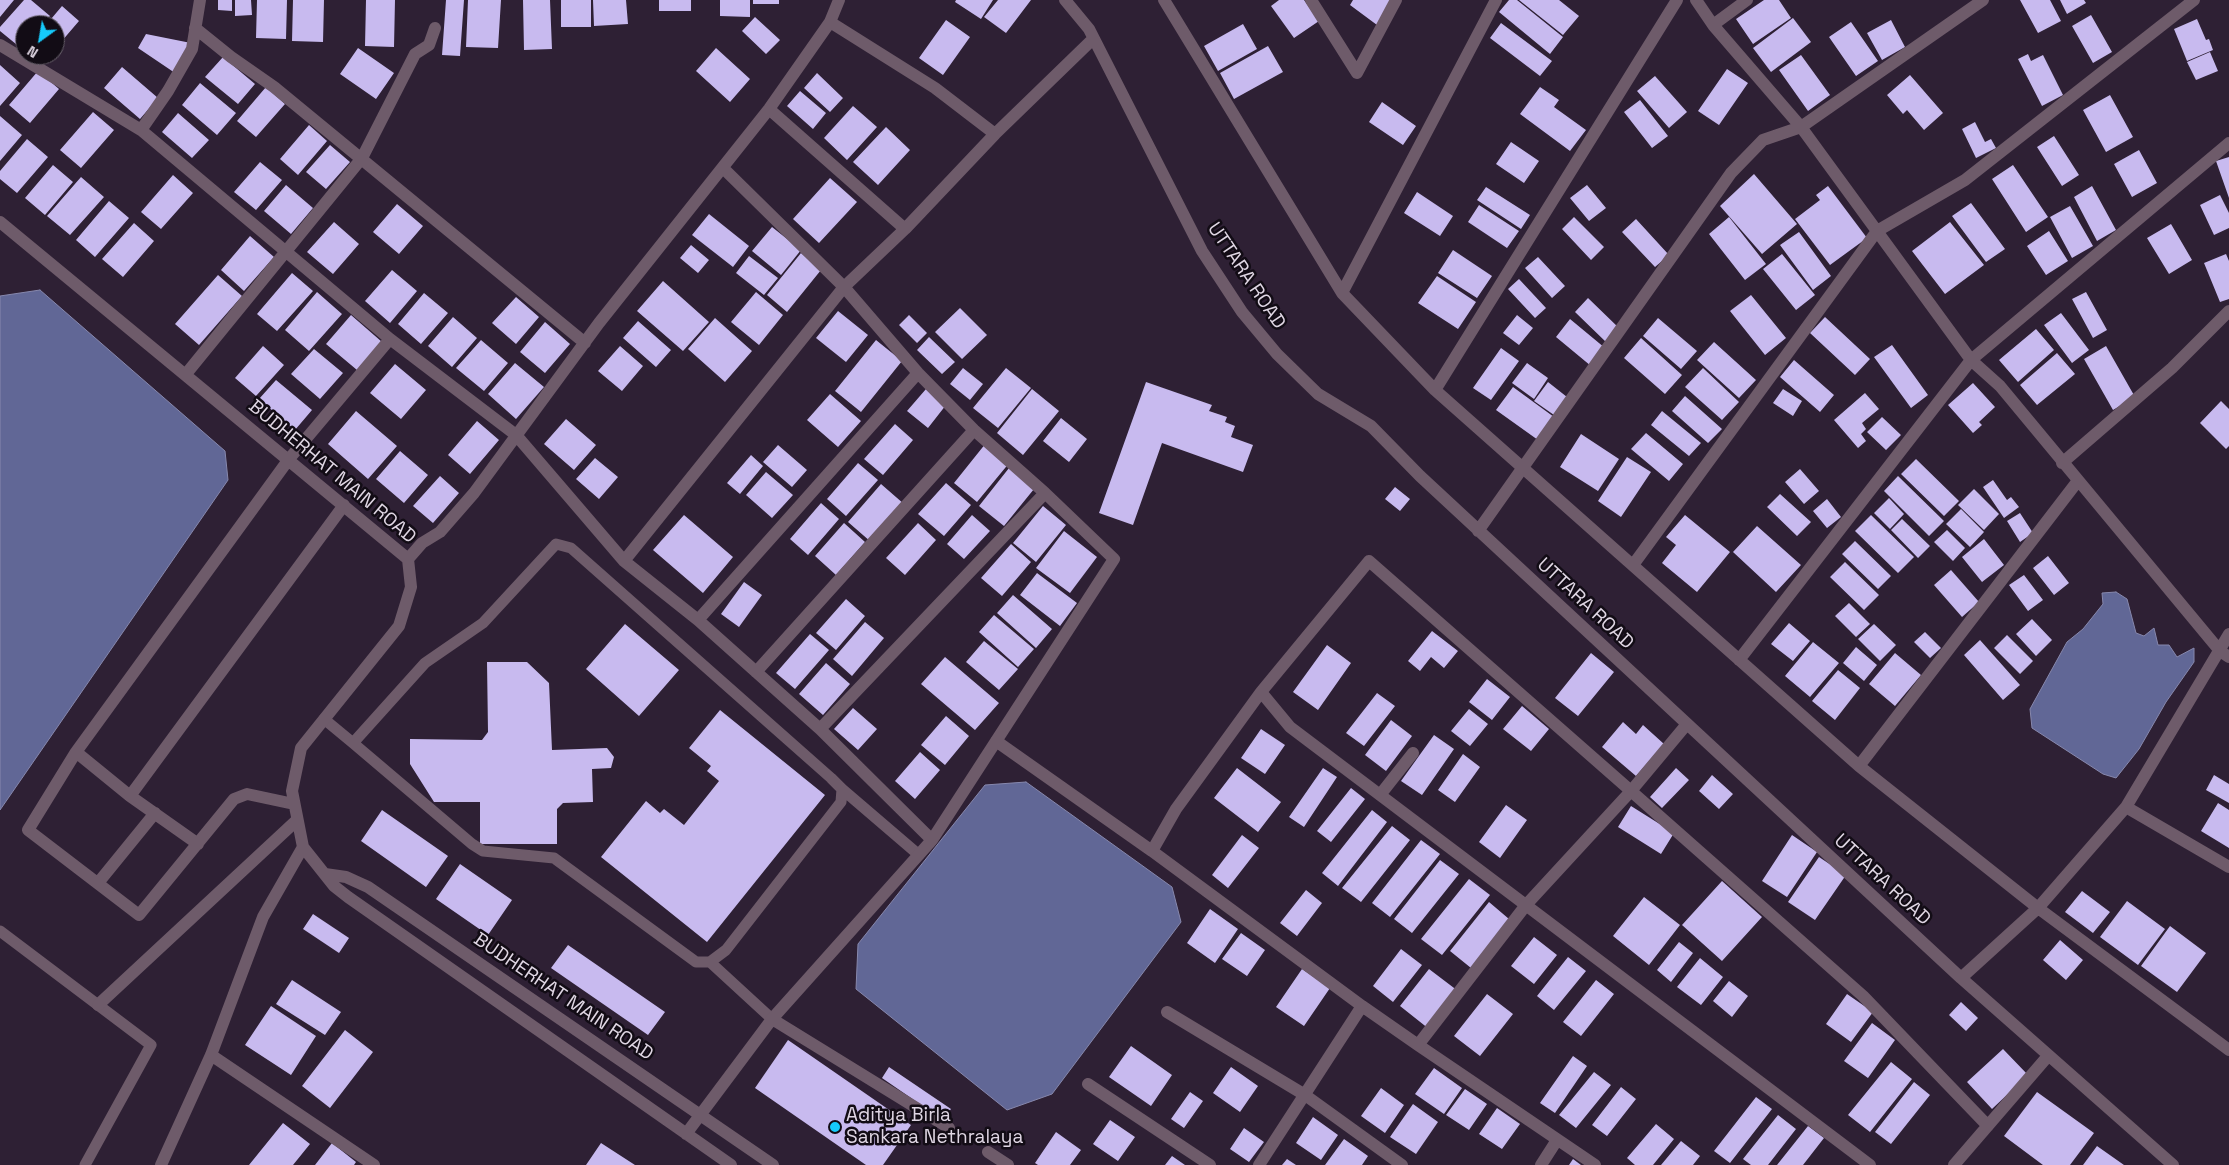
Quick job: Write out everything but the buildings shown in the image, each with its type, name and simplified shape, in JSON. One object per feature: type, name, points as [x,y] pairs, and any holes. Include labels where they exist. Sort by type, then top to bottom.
[{"type":"street","points":[[140,130],[168,90],[192,49],[200,0]]},
{"type":"street","points":[[408,559],[422,543],[440,532],[457,514],[585,343],[769,109],[830,22],[839,0]]},
{"type":"street","name":"UTTARA ROAD","points":[[1065,0],[1093,38],[1202,251],[1242,312],[1277,354],[1318,394],[1371,426],[1420,476],[1961,978],[2172,1165]]},
{"type":"street","points":[[1164,0],[1342,293],[1435,390],[1859,766],[2038,908],[2229,1050]]},
{"type":"street","points":[[1311,0],[1357,73],[1396,0]]},
{"type":"street","points":[[1342,293],[1496,0]]},
{"type":"street","points":[[1435,390],[1677,0]]},
{"type":"street","points":[[1696,0],[1713,25],[1800,127],[1971,360],[2000,386],[2077,482],[2224,654]]},
{"type":"street","points":[[1713,25],[1746,0]]},
{"type":"street","points":[[1478,530],[1524,469],[1731,174],[1763,140],[1800,127],[1983,0]]},
{"type":"street","points":[[1632,564],[1877,231],[1965,180],[2194,0]]},
{"type":"street","points":[[830,22],[935,88],[995,134]]},
{"type":"street","points":[[195,28],[231,57],[274,87],[362,158],[585,343]]},
{"type":"street","points":[[186,374],[362,158],[415,54],[429,45],[435,28]]},
{"type":"street","points":[[624,561],[844,287],[905,229],[995,134],[1093,38]]},
{"type":"street","points":[[0,45],[140,130],[390,339],[516,435],[624,561],[698,620],[820,729],[932,840]]},
{"type":"street","points":[[769,109],[905,229]]},
{"type":"street","points":[[1739,660],[1971,360],[2229,144]]},
{"type":"street","points":[[686,1134],[772,1019],[932,840],[1114,559],[1045,493],[974,430],[918,373],[844,287],[723,168]]},
{"type":"street","name":"BUDHERHAT MAIN ROAD","points":[[0,222],[408,559],[411,587],[399,626],[301,748],[292,791],[296,821],[303,847],[334,886],[348,897],[731,1165]]},
{"type":"street","points":[[2062,463],[2172,368],[2229,311]]},
{"type":"street","points":[[294,804],[247,794],[234,799],[139,915],[28,830],[76,752],[289,459],[390,339]]},
{"type":"street","points":[[698,620],[918,373]]},
{"type":"street","points":[[756,672],[974,430]]},
{"type":"street","points":[[1859,766],[2077,482]]},
{"type":"street","points":[[820,729],[1045,493]]},
{"type":"street","points":[[130,796],[344,506]]},
{"type":"street","points":[[1152,851],[1176,809],[1261,692],[1369,561],[1863,996],[1988,1126]]},
{"type":"street","points":[[1961,978],[2038,908],[2126,807],[2224,654],[2229,634]]},
{"type":"street","points":[[1261,692],[1290,727],[1870,1165]]},
{"type":"street","points":[[1418,1045],[1526,905],[1631,791],[1687,724]]},
{"type":"street","points":[[996,741],[1152,851],[1362,1006],[1595,1165]]},
{"type":"street","points":[[76,752],[130,796],[198,844]]},
{"type":"street","points":[[1380,795],[1413,753]]},
{"type":"street","points":[[2126,807],[2229,867]]},
{"type":"street","points":[[98,883],[155,814]]},
{"type":"street","points":[[98,1005],[296,821]]},
{"type":"street","points":[[161,1165],[211,1055],[263,916],[303,847]]},
{"type":"street","name":"BUDHERHAT MAIN ROAD","points":[[325,874],[346,877],[368,887],[773,1165]]},
{"type":"street","points":[[1259,1165],[1362,1006]]},
{"type":"street","points":[[1167,1012],[1305,1094],[1402,1165]]},
{"type":"street","points":[[772,1019],[949,1128]]},
{"type":"street","points":[[211,1055],[374,1165]]},
{"type":"street","points":[[1954,1165],[2048,1056]]},
{"type":"street","points":[[1088,1084],[1210,1165]]},
{"type":"street","points":[[1541,1165],[1557,1140]]},
{"type":"street","points":[[988,1152],[1008,1165]]},
{"type":"lane","points":[[353,743],[425,663],[483,623],[556,544],[571,548],[919,855]]},
{"type":"lane","points":[[324,720],[472,844],[484,851],[554,858],[696,962],[710,962],[726,950],[841,802],[842,789]]},
{"type":"lane","points":[[0,932],[151,1045],[85,1165]]},
{"type":"lane","points":[[710,962],[772,1019]]},
{"type":"water","points":[[40,290],[225,451],[228,480],[0,810],[0,296]]},
{"type":"water","points":[[2116,592],[2127,599],[2136,633],[2144,636],[2154,628],[2158,645],[2169,645],[2177,657],[2194,648],[2194,662],[2166,702],[2139,749],[2116,778],[2103,774],[2032,728],[2030,709],[2067,642],[2083,629],[2103,604],[2102,593]]},
{"type":"water","points":[[1026,782],[1172,887],[1181,922],[1052,1094],[1007,1110],[856,989],[858,944],[985,785]]},
{"type":"place","name":"Aditya Birla Sankara Nethralaya","points":[[835,1127]]}]
